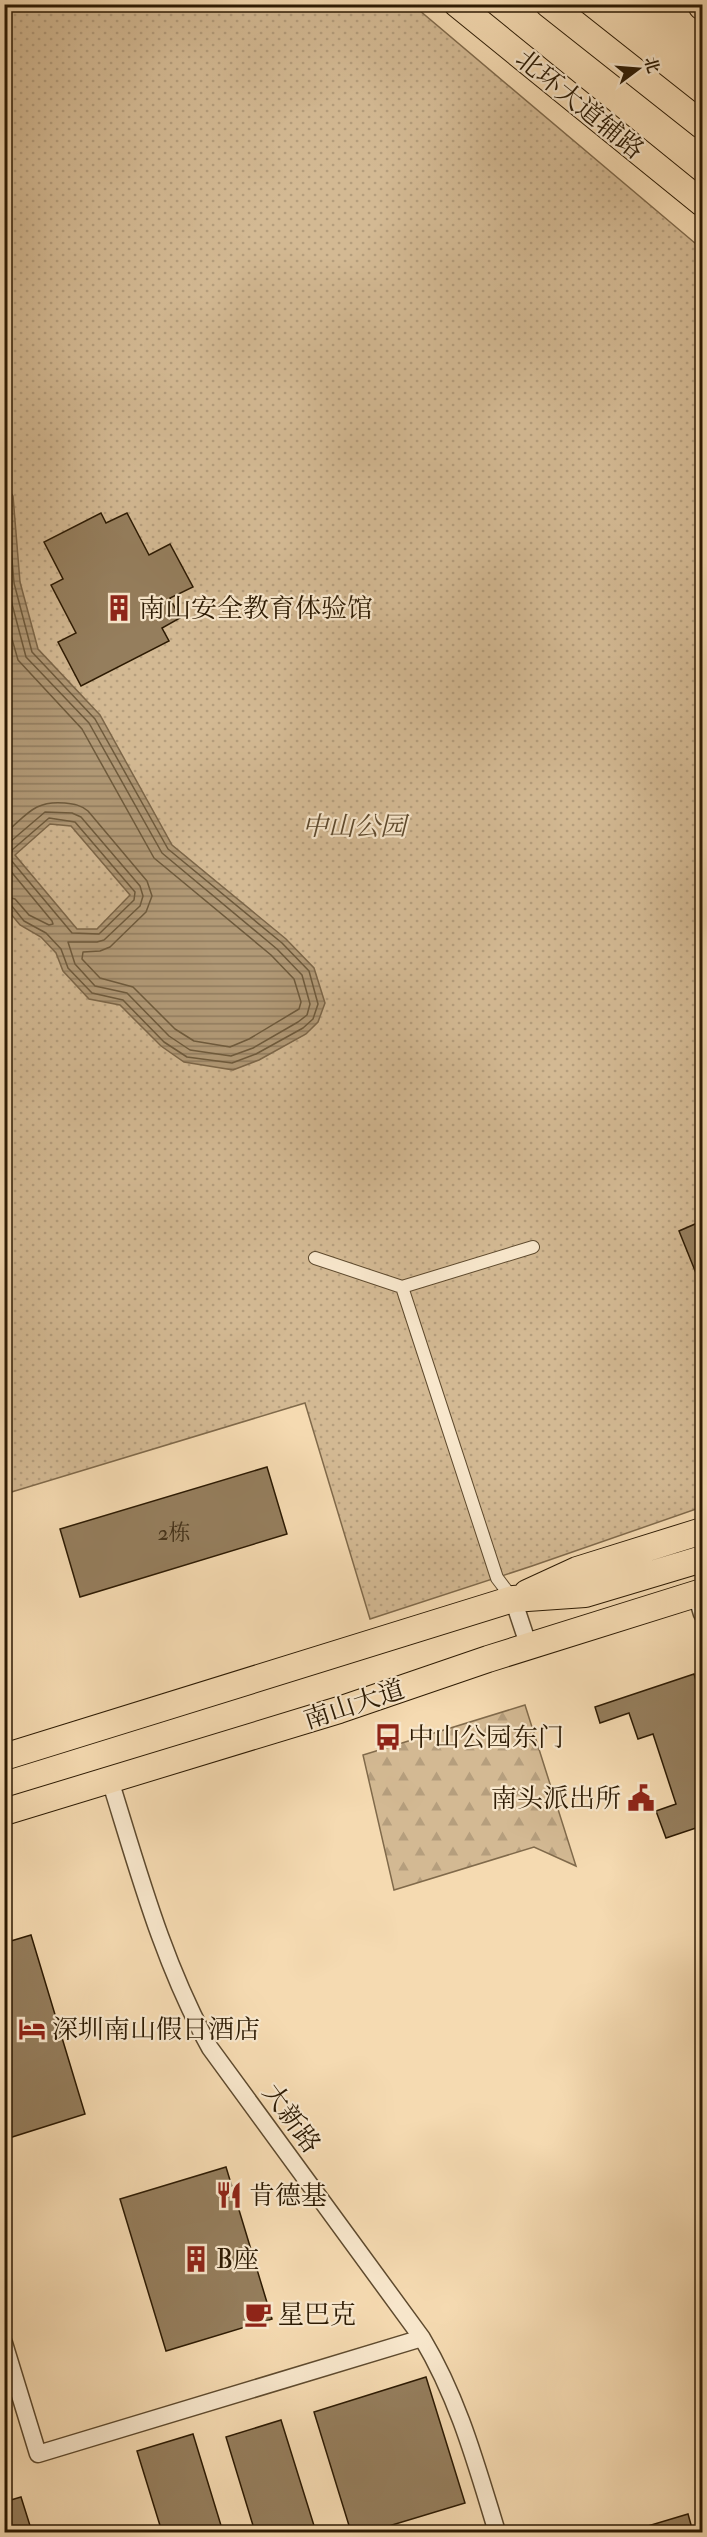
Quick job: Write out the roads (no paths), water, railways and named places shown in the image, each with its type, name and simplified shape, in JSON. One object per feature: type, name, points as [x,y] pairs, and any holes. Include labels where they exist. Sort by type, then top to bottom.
[{"type":"highway","points":[[549,4],[702,125]]},
{"type":"main road","name":"北环大道辅路","points":[[457,4],[702,203]]},
{"type":"main road","points":[[513,1599],[577,1570],[702,1532]]},
{"type":"main road","name":"南山大道","points":[[4,1757],[513,1599],[585,1594],[702,1559]]},
{"type":"main road","name":"南山大道","points":[[4,1812],[339,1710],[529,1647],[700,1600]]},
{"type":"street","points":[[315,1258],[402,1287],[533,1247]]},
{"type":"street","points":[[402,1287],[497,1578],[513,1599],[529,1647]]},
{"type":"street","name":"大新路","points":[[110,1780],[171,1972],[210,2048],[422,2338],[459,2411],[497,2532]]},
{"type":"street","points":[[4,2343],[38,2454],[422,2338]]},
{"type":"water","points":[[4,483],[13,496],[20,582],[38,649],[100,715],[172,845],[286,939],[314,968],[325,1003],[318,1022],[306,1034],[259,1060],[233,1070],[184,1062],[161,1046],[120,1005],[89,999],[63,971],[56,953],[41,937],[20,925],[5,907]],"holes":[[[50,824],[71,826],[130,895],[97,929],[77,929],[15,855]]]},
{"type":"place","name":"南山安全教育体验馆","points":[[119,608]]},
{"type":"place","name":"中山公园东门","points":[[388,1737]]},
{"type":"place","name":"南头派出所","points":[[641,1798]]},
{"type":"place","name":"深圳南山假日酒店","points":[[32,2029]]},
{"type":"place","name":"肯德基","points":[[229,2195]]},
{"type":"place","name":"B座","points":[[196,2259]]},
{"type":"place","name":"星巴克","points":[[258,2314]]},
{"type":"park label","name":"中山公园","points":[[354,826]]}]
